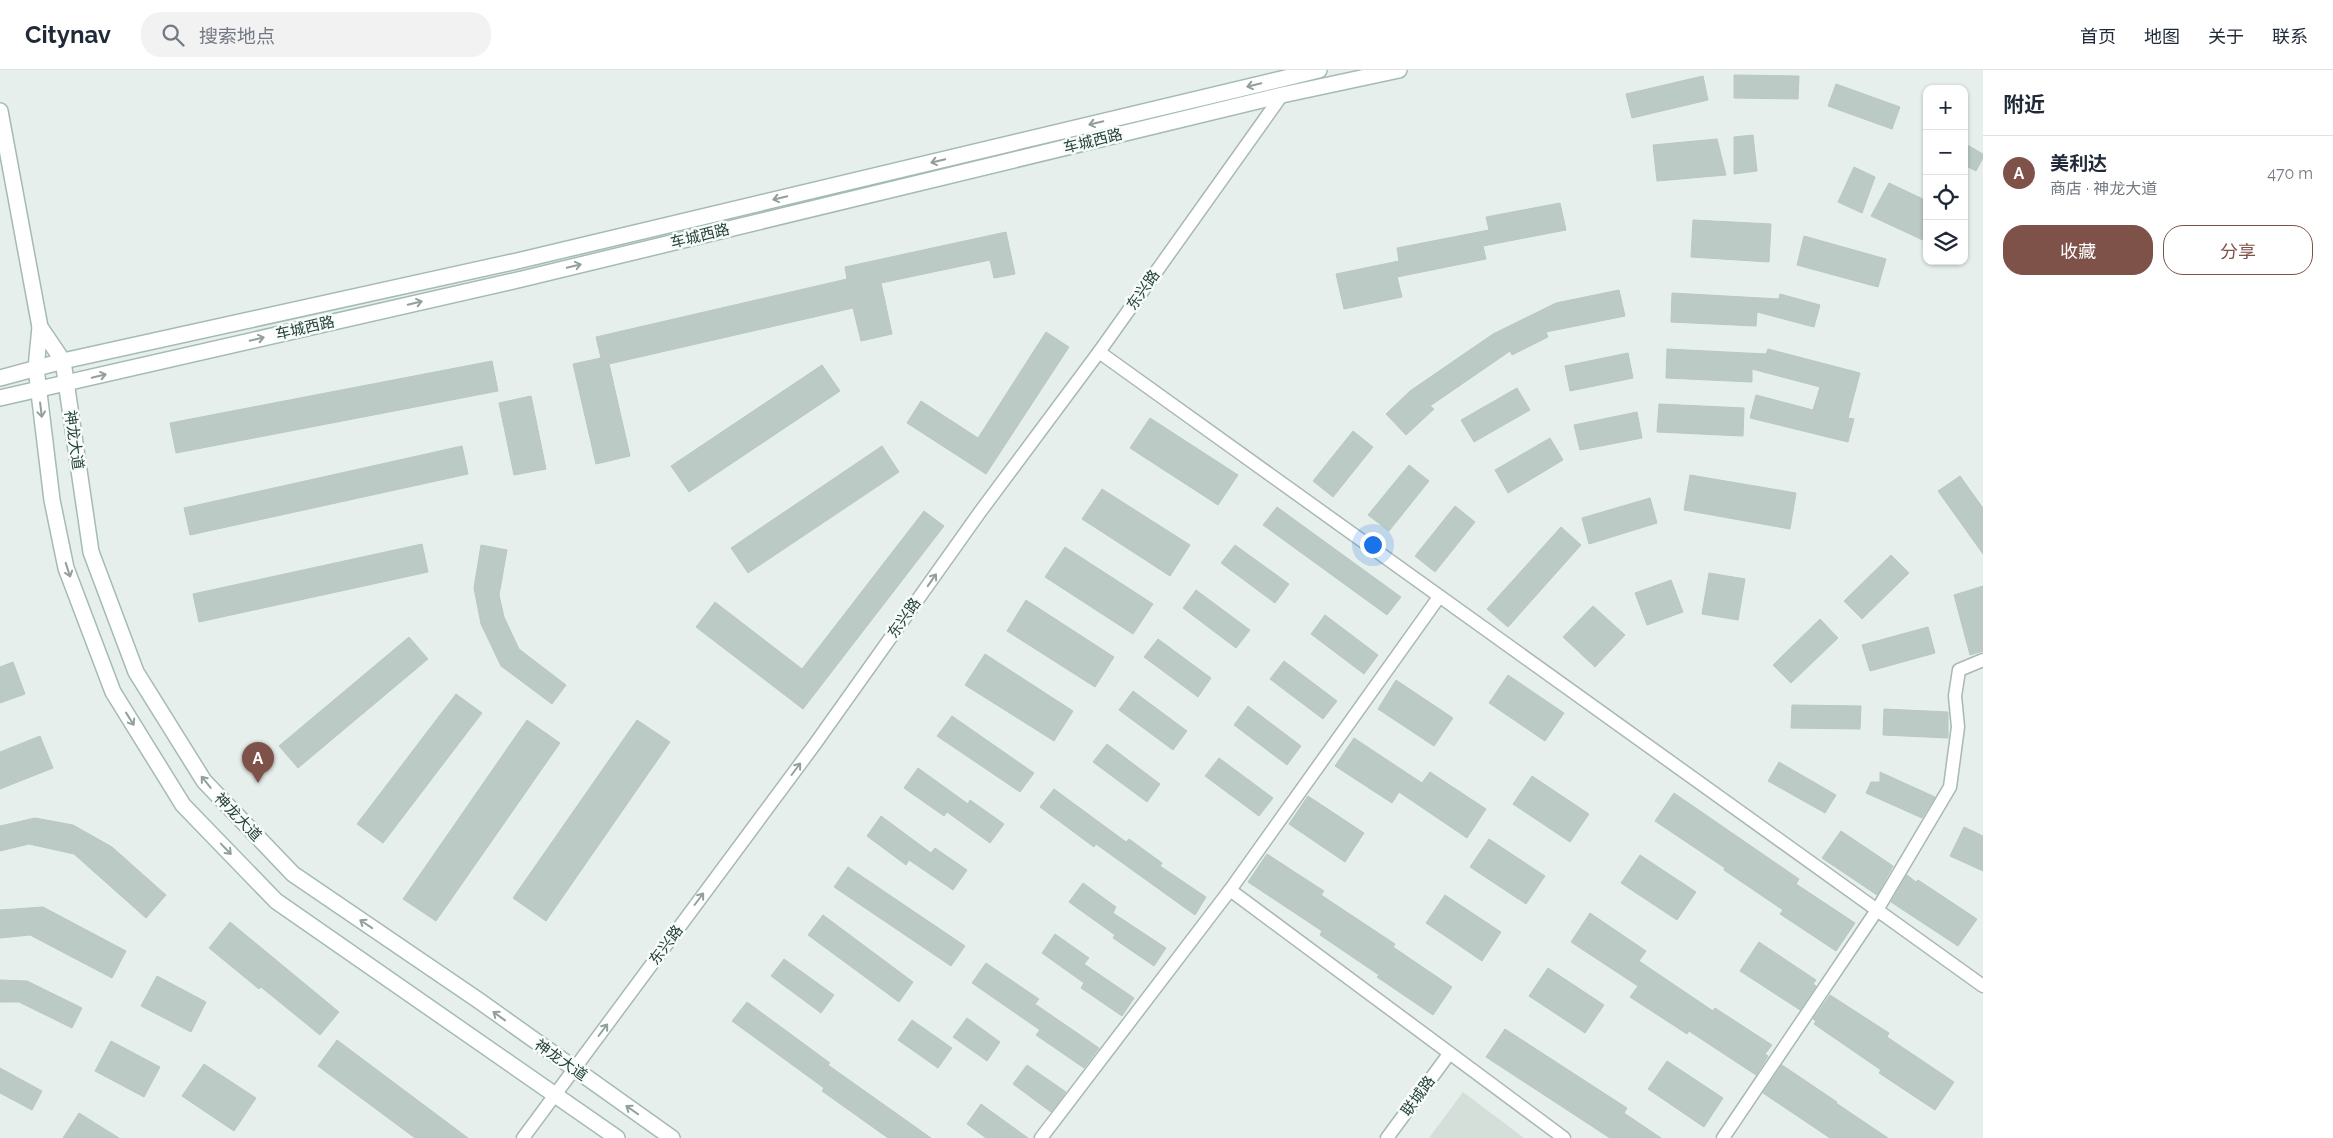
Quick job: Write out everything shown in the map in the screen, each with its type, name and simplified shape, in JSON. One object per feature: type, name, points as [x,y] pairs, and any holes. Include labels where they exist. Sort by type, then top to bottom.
[{"type":"main road","name":"车城西路","points":[[0,378],[36,368],[508,263],[1275,75],[1319,70]]},
{"type":"main road","name":"车城西路","points":[[0,398],[532,276],[1282,95],[1399,70]]},
{"type":"main road","points":[[1275,75],[1282,95]]},
{"type":"main road","name":"神龙大道","points":[[0,111],[40,327],[36,368],[52,500],[66,568],[113,692],[183,805],[276,901],[617,1138]]},
{"type":"main road","name":"神龙大道","points":[[40,327],[63,362],[91,552],[136,672],[204,781],[293,874],[478,1000],[672,1138]]},
{"type":"street","name":"东兴路","points":[[523,1138],[815,744],[980,512],[1099,352],[1282,95]]},
{"type":"street","points":[[1099,352],[1983,986]]},
{"type":"street","points":[[1041,1138],[1230,890],[1439,597]]},
{"type":"street","points":[[1723,1138],[1877,910],[1950,787],[1958,728],[1955,696],[1959,670],[1983,660]]},
{"type":"street","points":[[1230,890],[1564,1138]]},
{"type":"street","name":"联城路","points":[[1388,1138],[1449,1054]]},
{"type":"shaded area","points":[[1463,1092],[1524,1138],[1429,1138]]},
{"type":"building","points":[[1734,75],[1799,76],[1798,99],[1734,98]]},
{"type":"building","points":[[1703,76],[1708,100],[1632,118],[1626,94]]},
{"type":"building","points":[[1836,84],[1900,107],[1892,129],[1828,106]]},
{"type":"building","points":[[1753,135],[1757,171],[1734,174],[1734,137]]},
{"type":"building","points":[[1717,139],[1726,175],[1657,181],[1653,145]]},
{"type":"building","points":[[1968,145],[1983,154],[1983,158],[1976,171],[1968,167]]},
{"type":"building","points":[[1854,167],[1875,177],[1862,213],[1838,202]]},
{"type":"building","points":[[1889,183],[1923,199],[1923,240],[1871,216]]},
{"type":"building","points":[[1560,203],[1566,230],[1483,246],[1486,259],[1397,277],[1402,297],[1344,309],[1336,274],[1399,261],[1397,248],[1489,230],[1486,217]]},
{"type":"building","points":[[1693,220],[1771,224],[1769,262],[1691,257]]},
{"type":"building","points":[[1006,232],[1015,274],[994,278],[990,260],[881,283],[892,334],[861,341],[853,308],[609,364],[630,456],[596,464],[573,364],[601,358],[596,337],[847,279],[845,267]]},
{"type":"building","points":[[1804,236],[1886,259],[1878,287],[1797,265]]},
{"type":"building","points":[[1619,290],[1625,316],[1546,332],[1548,337],[1512,355],[1510,351],[1430,406],[1434,409],[1406,435],[1386,414],[1410,391],[1493,334],[1556,303]]},
{"type":"building","points":[[1672,293],[1779,299],[1780,294],[1820,305],[1814,327],[1757,312],[1756,326],[1671,322]]},
{"type":"building","points":[[1046,332],[1069,347],[986,474],[907,423],[921,401],[978,438]]},
{"type":"building","points":[[1667,349],[1766,354],[1768,349],[1860,373],[1848,418],[1854,419],[1848,442],[1750,418],[1756,395],[1813,410],[1820,387],[1752,369],[1752,382],[1666,378]]},
{"type":"building","points":[[1628,353],[1633,378],[1570,391],[1565,366]]},
{"type":"building","points":[[492,361],[498,391],[176,453],[170,423]]},
{"type":"building","points":[[822,365],[840,391],[689,492],[671,466]]},
{"type":"building","points":[[1517,388],[1530,410],[1474,442],[1461,420]]},
{"type":"building","points":[[531,396],[546,469],[514,475],[499,403]]},
{"type":"building","points":[[1659,404],[1744,408],[1743,436],[1657,432]]},
{"type":"building","points":[[1637,412],[1642,438],[1580,450],[1574,425]]},
{"type":"building","points":[[1150,418],[1238,475],[1218,505],[1130,448]]},
{"type":"building","points":[[1353,431],[1373,447],[1333,497],[1313,481]]},
{"type":"building","points":[[1550,438],[1563,460],[1508,493],[1495,470]]},
{"type":"building","points":[[462,446],[468,474],[190,535],[184,508]]},
{"type":"building","points":[[882,446],[899,472],[748,573],[731,548]]},
{"type":"building","points":[[1409,465],[1429,481],[1389,531],[1368,515]]},
{"type":"building","points":[[1690,475],[1796,493],[1790,529],[1684,510]]},
{"type":"building","points":[[1960,476],[1983,508],[1983,554],[1938,491]]},
{"type":"building","points":[[1102,489],[1190,545],[1170,576],[1082,519]]},
{"type":"building","points":[[1650,498],[1657,523],[1589,544],[1582,518]]},
{"type":"building","points":[[1455,506],[1475,522],[1435,572],[1415,556]]},
{"type":"building","points":[[1277,507],[1401,597],[1387,615],[1263,525]]},
{"type":"building","points":[[924,511],[944,526],[803,709],[696,627],[715,602],[802,669]]},
{"type":"building","points":[[1561,527],[1581,545],[1508,627],[1487,609]]},
{"type":"building","points":[[422,544],[428,572],[199,622],[193,594]]},
{"type":"building","points":[[481,545],[507,550],[499,595],[504,617],[519,649],[566,685],[552,704],[501,666],[481,624],[474,588]]},
{"type":"building","points":[[1235,545],[1289,584],[1275,603],[1221,563]]},
{"type":"building","points":[[1065,547],[1153,604],[1133,634],[1045,577]]},
{"type":"building","points":[[1891,555],[1909,573],[1862,619],[1844,601]]},
{"type":"building","points":[[1709,573],[1745,579],[1738,620],[1702,614]]},
{"type":"building","points":[[1671,580],[1683,612],[1647,625],[1635,593]]},
{"type":"building","points":[[1983,586],[1983,651],[1970,655],[1954,595]]},
{"type":"building","points":[[1196,590],[1250,630],[1236,648],[1183,608]]},
{"type":"building","points":[[1026,600],[1114,657],[1095,687],[1007,631]]},
{"type":"building","points":[[1593,606],[1625,635],[1595,667],[1563,637]]},
{"type":"building","points":[[1325,615],[1378,655],[1364,674],[1311,634]]},
{"type":"building","points":[[1820,619],[1838,638],[1791,683],[1773,665]]},
{"type":"building","points":[[1928,627],[1935,653],[1870,671],[1862,645]]},
{"type":"building","points":[[409,637],[428,659],[298,768],[279,746]]},
{"type":"building","points":[[1158,639],[1211,678],[1198,697],[1144,657]]},
{"type":"building","points":[[985,654],[1073,711],[1054,741],[965,685]]},
{"type":"building","points":[[1284,661],[1337,701],[1323,719],[1270,679]]},
{"type":"building","points":[[13,662],[25,694],[0,703],[0,667]]},
{"type":"building","points":[[1508,675],[1564,713],[1545,741],[1489,703]]},
{"type":"building","points":[[1396,680],[1453,718],[1434,746],[1378,709]]},
{"type":"building","points":[[1133,691],[1187,731],[1173,750],[1119,710]]},
{"type":"building","points":[[456,694],[482,713],[383,843],[357,824]]},
{"type":"building","points":[[1792,705],[1861,706],[1860,729],[1791,728]]},
{"type":"building","points":[[1248,706],[1301,746],[1287,765],[1234,725]]},
{"type":"building","points":[[1884,709],[1948,712],[1948,738],[1883,735]]},
{"type":"building","points":[[952,716],[1034,773],[1020,792],[937,736]]},
{"type":"building","points":[[527,720],[560,743],[436,921],[403,899]]},
{"type":"building","points":[[637,720],[670,742],[546,921],[513,898]]},
{"type":"building","points":[[40,736],[53,768],[0,789],[0,752]]},
{"type":"building","points":[[1354,738],[1422,783],[1430,772],[1486,809],[1467,838],[1399,792],[1392,803],[1335,766]]},
{"type":"building","points":[[1107,744],[1160,784],[1147,802],[1093,762]]},
{"type":"building","points":[[1219,758],[1273,798],[1259,816],[1205,776]]},
{"type":"building","points":[[1779,762],[1836,795],[1825,813],[1768,781]]},
{"type":"building","points":[[918,768],[968,804],[970,800],[1004,824],[990,843],[947,812],[944,816],[904,788]]},
{"type":"building","points":[[1880,772],[1935,797],[1922,818],[1866,793],[1871,782],[1880,782]]},
{"type":"building","points":[[1532,776],[1589,814],[1570,842],[1513,804]]},
{"type":"building","points":[[1054,789],[1126,842],[1129,839],[1162,863],[1160,866],[1206,897],[1195,915],[1096,844],[1094,847],[1040,807]]},
{"type":"building","points":[[1674,793],[1799,879],[1796,884],[1855,923],[1836,951],[1780,914],[1783,910],[1724,870],[1725,868],[1655,821]]},
{"type":"building","points":[[1308,796],[1364,833],[1345,862],[1289,824]]},
{"type":"building","points":[[881,816],[931,853],[935,848],[967,870],[953,890],[909,860],[906,865],[867,836]]},
{"type":"building","points":[[35,818],[73,825],[112,847],[166,895],[146,918],[74,854],[29,844],[0,851],[0,826]]},
{"type":"building","points":[[1964,827],[1983,836],[1983,871],[1950,856]]},
{"type":"building","points":[[1841,831],[1893,866],[1877,895],[1822,858]]},
{"type":"building","points":[[1489,839],[1545,876],[1526,904],[1470,867]]},
{"type":"building","points":[[1267,854],[1324,891],[1321,895],[1395,944],[1393,947],[1452,987],[1433,1015],[1320,935],[1322,931],[1248,882]]},
{"type":"building","points":[[1640,855],[1696,892],[1677,920],[1621,883]]},
{"type":"building","points":[[848,867],[965,946],[951,966],[834,887]]},
{"type":"building","points":[[1907,875],[1916,882],[1918,880],[1977,919],[1958,946],[1891,902]]},
{"type":"building","points":[[1083,883],[1116,907],[1113,913],[1166,948],[1154,966],[1113,938],[1115,935],[1069,902]]},
{"type":"building","points":[[1445,895],[1501,932],[1482,961],[1426,923]]},
{"type":"building","points":[[43,907],[126,951],[112,978],[30,935],[0,938],[0,910]]},
{"type":"building","points":[[1590,913],[1646,951],[1639,961],[1713,1011],[1715,1008],[1772,1045],[1765,1054],[1768,1056],[1756,1075],[1689,1031],[1687,1034],[1630,997],[1638,986],[1571,942]]},
{"type":"building","points":[[823,915],[913,982],[899,1002],[808,935]]},
{"type":"building","points":[[230,922],[339,1012],[320,1035],[209,948]]},
{"type":"building","points":[[1055,934],[1089,958],[1084,964],[1134,998],[1122,1016],[1081,988],[1084,983],[1042,953]]},
{"type":"building","points":[[1759,942],[1816,980],[1813,984],[1816,986],[1800,1010],[1740,971]]},
{"type":"building","points":[[784,959],[834,995],[821,1013],[771,976]]},
{"type":"building","points":[[986,963],[1039,999],[1035,1004],[1099,1048],[1084,1068],[1036,1035],[1040,1030],[972,983]]},
{"type":"building","points":[[1548,968],[1604,1005],[1585,1033],[1529,996]]},
{"type":"building","points":[[157,976],[206,1002],[191,1032],[141,1006]]},
{"type":"building","points":[[0,980],[27,981],[82,1008],[72,1028],[19,1002],[0,1002]]},
{"type":"building","points":[[1830,995],[1889,1033],[1887,1037],[1954,1082],[1935,1110],[1879,1073],[1881,1070],[1814,1024],[1816,1021],[1813,1019]]},
{"type":"building","points":[[747,1002],[830,1063],[828,1065],[931,1138],[888,1138],[822,1091],[824,1088],[732,1021]]},
{"type":"building","points":[[967,1018],[1000,1042],[987,1061],[953,1037]]},
{"type":"building","points":[[912,1020],[952,1048],[938,1068],[898,1040]]},
{"type":"building","points":[[1505,1029],[1627,1108],[1624,1113],[1661,1138],[1610,1138],[1486,1057]]},
{"type":"building","points":[[337,1040],[468,1138],[415,1138],[318,1066]]},
{"type":"building","points":[[111,1041],[160,1067],[144,1097],[95,1071]]},
{"type":"building","points":[[1667,1061],[1723,1098],[1704,1127],[1648,1089]]},
{"type":"building","points":[[204,1064],[256,1098],[234,1131],[182,1096]]},
{"type":"building","points":[[1027,1065],[1066,1092],[1051,1112],[1013,1084]]},
{"type":"building","points":[[1782,1065],[1888,1138],[1830,1138],[1763,1093]]},
{"type":"building","points":[[0,1068],[42,1091],[32,1110],[0,1093]]},
{"type":"building","points":[[981,1104],[1028,1138],[986,1138],[967,1124]]},
{"type":"building","points":[[79,1113],[119,1138],[63,1138]]},
{"type":"place","name":"美利达","points":[[258,783]]}]
